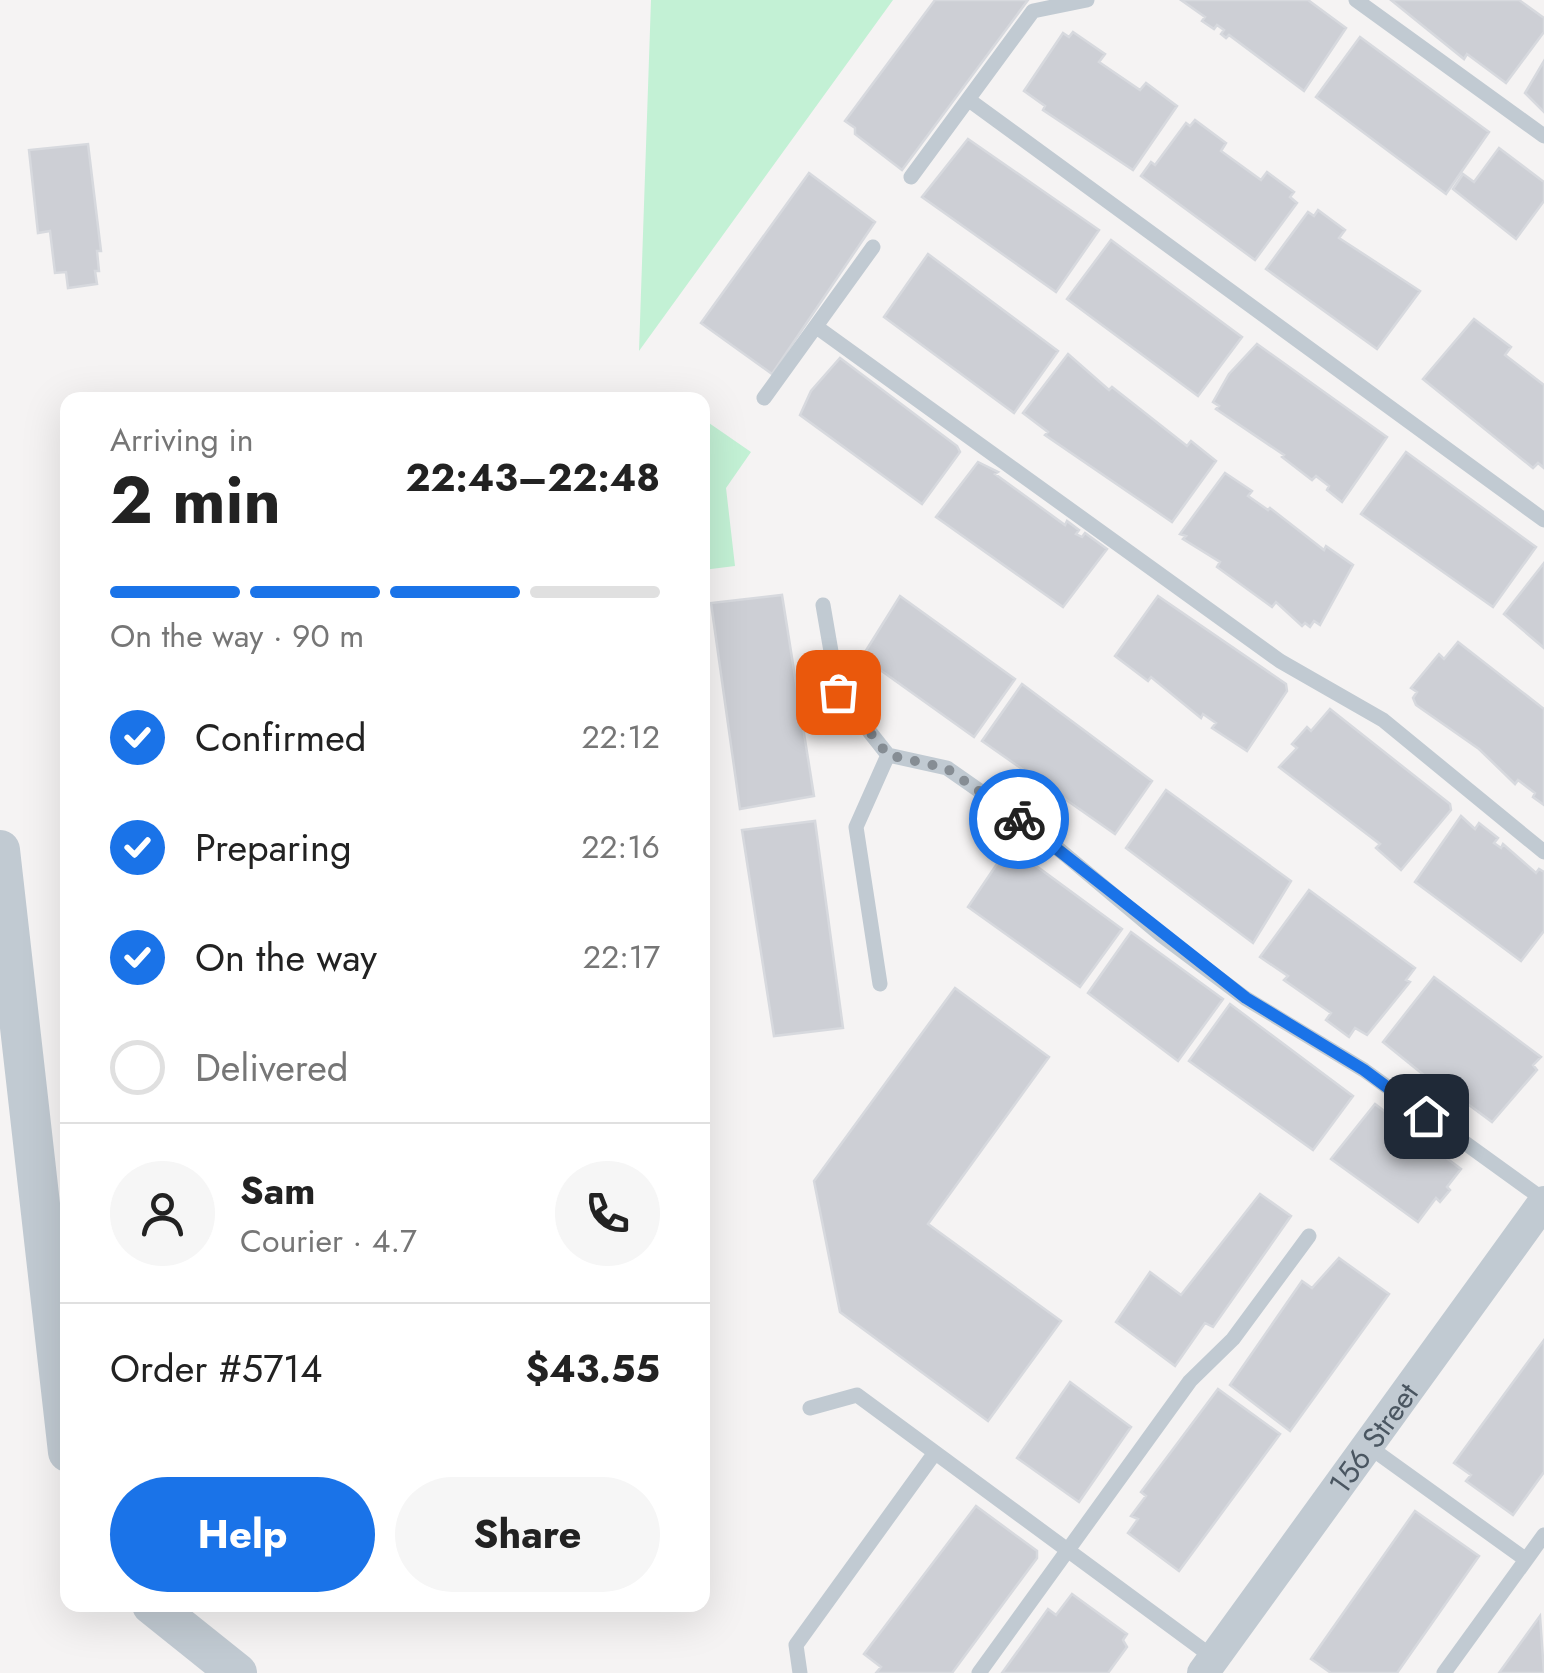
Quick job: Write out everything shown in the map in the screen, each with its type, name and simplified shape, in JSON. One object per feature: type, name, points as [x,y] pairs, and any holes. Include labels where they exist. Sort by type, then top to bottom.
[{"type":"street","points":[[0,850],[60,1381]]},
{"type":"street","name":"156 Street","points":[[1208,1665],[1544,1201]]},
{"type":"street","points":[[160,1612],[238,1673]]},
{"type":"lane","points":[[911,177],[1034,11],[1087,0]]},
{"type":"lane","points":[[1356,0],[1544,136]]},
{"type":"lane","points":[[970,100],[1544,520]]},
{"type":"lane","points":[[764,398],[873,247]]},
{"type":"lane","points":[[818,328],[1280,661],[1383,720],[1544,852]]},
{"type":"lane","points":[[823,605],[838,692],[888,755],[946,768],[1037,831],[1161,935],[1246,998],[1364,1070],[1544,1201]]},
{"type":"lane","points":[[880,984],[856,827],[888,755]]},
{"type":"lane","points":[[979,1673],[1190,1381],[1233,1339],[1309,1236]]},
{"type":"lane","points":[[810,1408],[858,1394],[934,1454],[1070,1550],[1208,1665]]},
{"type":"lane","points":[[1368,1446],[1525,1559]]},
{"type":"lane","points":[[800,1673],[796,1645],[934,1454]]},
{"type":"lane","points":[[1444,1673],[1544,1535]]},
{"type":"green space","points":[[651,0],[893,0],[639,351]]},
{"type":"green space","points":[[710,424],[751,452],[726,488],[735,566],[710,569]]},
{"type":"building","points":[[935,0],[1028,0],[902,170],[855,134],[855,128],[845,121]]},
{"type":"building","points":[[1181,0],[1308,0],[1346,28],[1304,91],[1229,35],[1226,38],[1217,25],[1214,29],[1202,21],[1205,17]]},
{"type":"building","points":[[1391,0],[1519,0],[1544,18],[1544,32],[1506,83],[1467,54],[1464,59]]},
{"type":"building","points":[[1073,32],[1105,54],[1099,62],[1140,90],[1146,83],[1177,106],[1133,170],[1043,110],[1045,106],[1024,91],[1063,33],[1069,37]]},
{"type":"building","points":[[1360,37],[1489,132],[1446,194],[1316,97]]},
{"type":"building","points":[[1544,61],[1544,112],[1525,93]]},
{"type":"building","points":[[1195,120],[1226,143],[1221,151],[1261,180],[1267,172],[1294,192],[1290,197],[1297,203],[1255,260],[1141,176],[1151,162],[1155,165],[1186,123],[1190,126]]},
{"type":"building","points":[[968,139],[1099,230],[1056,292],[922,197]]},
{"type":"building","points":[[88,144],[101,251],[97,251],[99,271],[95,271],[97,284],[68,288],[66,272],[55,273],[50,231],[38,233],[29,150]]},
{"type":"building","points":[[1499,148],[1544,182],[1544,201],[1516,239],[1453,189],[1463,174],[1474,182]]},
{"type":"building","points":[[809,173],[875,222],[772,374],[701,323]]},
{"type":"building","points":[[1318,210],[1345,230],[1339,238],[1420,291],[1377,349],[1266,269],[1308,212],[1314,216]]},
{"type":"building","points":[[1111,240],[1242,337],[1198,396],[1067,299]]},
{"type":"building","points":[[928,254],[1058,351],[1014,413],[884,317]]},
{"type":"building","points":[[1474,319],[1511,347],[1505,355],[1544,385],[1544,468],[1538,463],[1533,468],[1423,379]]},
{"type":"building","points":[[1257,344],[1387,437],[1342,502],[1316,476],[1312,480],[1284,455],[1216,409],[1219,406],[1213,402],[1229,374]]},
{"type":"building","points":[[1068,354],[1109,390],[1112,387],[1187,446],[1191,441],[1216,461],[1172,522],[1045,435],[1048,432],[1023,413]]},
{"type":"building","points":[[840,358],[957,446],[960,452],[922,504],[800,415],[811,391]]},
{"type":"building","points":[[1406,452],[1536,547],[1493,607],[1361,514]]},
{"type":"building","points":[[978,462],[998,472],[995,474],[1065,525],[1067,521],[1079,530],[1076,534],[1082,537],[1085,533],[1107,549],[1063,607],[936,517]]},
{"type":"building","points":[[1225,473],[1252,491],[1248,496],[1324,550],[1326,546],[1353,565],[1320,625],[1314,621],[1310,627],[1305,623],[1302,626],[1276,602],[1272,607],[1217,567],[1220,562],[1183,539],[1186,536],[1180,534]]},
{"type":"building","points":[[1544,563],[1544,648],[1504,614]]},
{"type":"building","points":[[782,595],[814,796],[740,809],[711,603]]},
{"type":"building","points":[[900,596],[1015,679],[974,737],[862,657]]},
{"type":"building","points":[[1158,596],[1286,684],[1287,691],[1247,751],[1212,728],[1216,723],[1203,714],[1201,718],[1151,677],[1148,681],[1115,656]]},
{"type":"building","points":[[1458,642],[1544,709],[1544,805],[1533,797],[1535,793],[1518,780],[1515,784],[1479,749],[1416,705],[1413,698],[1417,692],[1411,688],[1439,654],[1444,659]]},
{"type":"building","points":[[1022,684],[1152,781],[1115,834],[982,741]]},
{"type":"building","points":[[1330,709],[1450,804],[1451,810],[1401,870],[1376,848],[1380,844],[1279,767],[1297,748],[1292,744],[1307,727],[1311,731]]},
{"type":"building","points":[[1166,790],[1291,881],[1253,943],[1126,848]]},
{"type":"building","points":[[1461,816],[1475,829],[1479,823],[1498,838],[1494,843],[1501,848],[1503,844],[1536,873],[1539,869],[1544,872],[1544,931],[1521,961],[1415,882]]},
{"type":"building","points":[[815,821],[843,1028],[774,1036],[742,830]]},
{"type":"building","points":[[1009,846],[1122,929],[1080,987],[968,907]]},
{"type":"building","points":[[1309,890],[1415,968],[1406,980],[1410,982],[1367,1035],[1355,1028],[1349,1037],[1326,1020],[1331,1013],[1284,980],[1288,976],[1260,957]]},
{"type":"building","points":[[1131,932],[1223,999],[1178,1061],[1088,993]]},
{"type":"building","points":[[1434,977],[1541,1057],[1533,1065],[1537,1070],[1492,1122],[1465,1102],[1462,1106],[1383,1042]]},
{"type":"building","points":[[955,988],[1049,1057],[928,1224],[1061,1321],[988,1421],[840,1312],[814,1181]]},
{"type":"building","points":[[1230,1004],[1353,1096],[1313,1150],[1189,1061]]},
{"type":"building","points":[[1375,1104],[1461,1169],[1447,1187],[1450,1190],[1440,1202],[1436,1198],[1418,1222],[1331,1159]]},
{"type":"building","points":[[1260,1194],[1291,1216],[1213,1327],[1205,1323],[1175,1366],[1116,1322],[1150,1272],[1181,1295]]},
{"type":"building","points":[[1339,1258],[1389,1294],[1290,1431],[1230,1385],[1302,1281],[1312,1288]]},
{"type":"building","points":[[1544,1340],[1544,1472],[1513,1515],[1466,1481],[1471,1475],[1454,1463]]},
{"type":"building","points":[[1070,1382],[1131,1427],[1079,1502],[1017,1458]]},
{"type":"building","points":[[1218,1389],[1280,1434],[1179,1571],[1128,1533],[1138,1519],[1131,1516],[1146,1496],[1141,1492]]},
{"type":"building","points":[[976,1506],[1037,1551],[1037,1558],[952,1673],[876,1673],[881,1667],[864,1654]]},
{"type":"building","points":[[1415,1511],[1479,1556],[1397,1673],[1331,1673],[1311,1659]]},
{"type":"building","points":[[1072,1594],[1127,1634],[1123,1640],[1127,1647],[1108,1673],[1002,1673],[1048,1609],[1056,1615]]},
{"type":"building","points":[[1540,1616],[1544,1673],[1499,1673]]},
{"type":"way so far","points":[[838,692],[888,755],[946,768],[1019,819]]},
{"type":"route","points":[[1019,819],[1161,935],[1246,998],[1364,1070],[1426,1116]]}]
